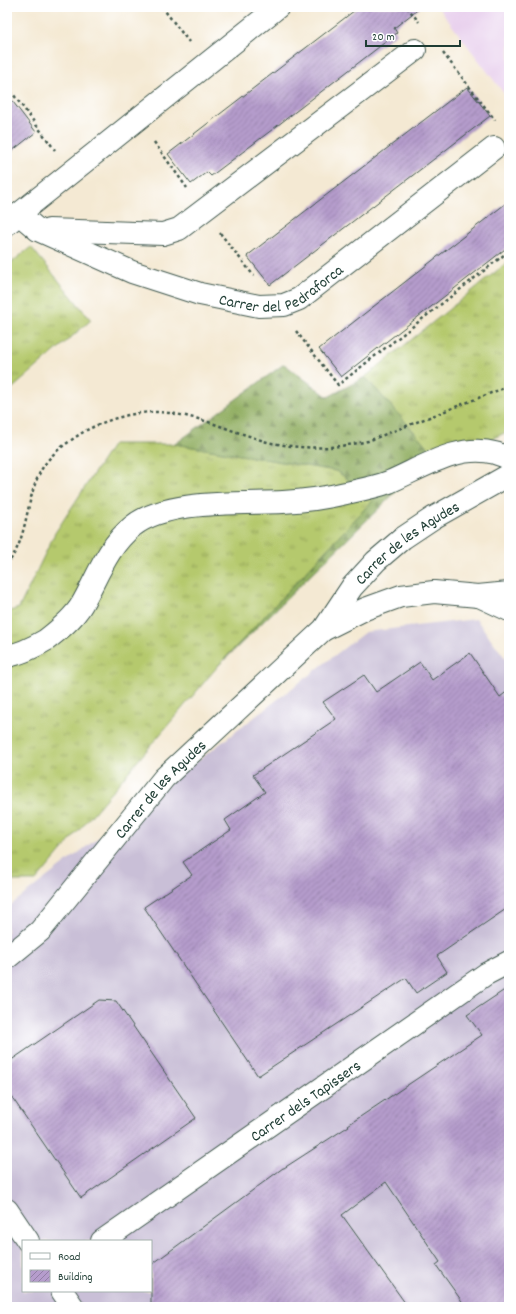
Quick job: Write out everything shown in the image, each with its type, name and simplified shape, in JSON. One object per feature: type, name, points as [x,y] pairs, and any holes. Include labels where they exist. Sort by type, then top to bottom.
[{"type":"street","name":"Carrer del Pedraforca","points":[[278,7],[13,219],[132,272],[193,291],[259,306],[284,305],[299,299],[494,148]]},
{"type":"street","points":[[38,230],[163,234],[179,229],[415,50]]},
{"type":"street","points":[[7,656],[14,655],[37,646],[54,634],[68,621],[81,606],[108,552],[133,525],[152,515],[196,505],[285,502],[345,494],[388,482],[451,454],[486,451],[506,456],[509,459]]},
{"type":"street","name":"Carrer de les Agudes","points":[[7,958],[40,930],[164,778],[324,629],[352,587],[376,561],[403,538],[433,518],[509,475]]},
{"type":"street","name":"Carrer de les Agudes","points":[[324,629],[365,609],[401,596],[434,592],[478,596],[509,593]]},
{"type":"street","name":"Carrer de les Agudes","points":[[478,596],[509,610]]},
{"type":"street","name":"Carrer dels Tapissers","points":[[103,1240],[486,974],[509,962]]},
{"type":"street","points":[[7,1210],[27,1240]]},
{"type":"street","points":[[63,1292],[73,1307]]},
{"type":"path","points":[[162,7],[193,46]]},
{"type":"path","points":[[407,7],[412,13]]},
{"type":"path","points":[[7,86],[48,140]]},
{"type":"path","points":[[468,86],[491,116]]},
{"type":"path","points":[[159,150],[186,187]]},
{"type":"path","points":[[308,347],[338,385],[509,251]]},
{"type":"path","points":[[7,565],[14,555],[21,539],[31,494],[46,462],[59,449],[95,426],[134,415],[154,412],[195,418],[277,444],[305,448],[323,448],[368,441],[509,386]]},
{"type":"shaded area","points":[[438,7],[509,7],[509,100]]},
{"type":"shaded area","points":[[476,619],[509,663],[509,1307],[7,1307],[7,908],[365,632]]},
{"type":"green space","points":[[31,247],[91,320],[7,393],[7,266]]},
{"type":"green space","points":[[509,261],[509,431],[441,462],[365,377]]},
{"type":"green space","points":[[284,364],[328,397],[365,377],[441,462],[411,477],[218,666],[375,498],[336,471],[175,444]]},
{"type":"green space","points":[[113,444],[175,444],[336,471],[375,498],[218,666],[36,881],[7,881],[7,612],[19,608],[55,533]]},
{"type":"building","points":[[359,7],[421,7],[394,28],[397,33],[273,129],[211,176],[207,172],[191,184],[168,154]]},
{"type":"building","points":[[467,87],[490,116],[270,285],[247,256]]},
{"type":"building","points":[[7,94],[36,132],[7,155]]},
{"type":"building","points":[[509,201],[509,246],[341,377],[319,349]]},
{"type":"building","points":[[470,653],[500,697],[509,690],[509,907],[437,956],[447,972],[416,993],[406,978],[258,1076],[144,907],[192,875],[183,862],[231,830],[225,820],[265,792],[253,775],[336,719],[323,702],[364,675],[376,692],[420,662],[432,680]]},
{"type":"building","points":[[509,987],[509,1307],[466,1307],[436,1265],[440,1262],[386,1182],[342,1215],[408,1307],[151,1307],[152,1264],[283,1168],[349,1126],[348,1125],[482,1035],[467,1015]]},
{"type":"building","points":[[99,1000],[116,1001],[196,1118],[81,1198],[7,1090],[7,1063]]}]
